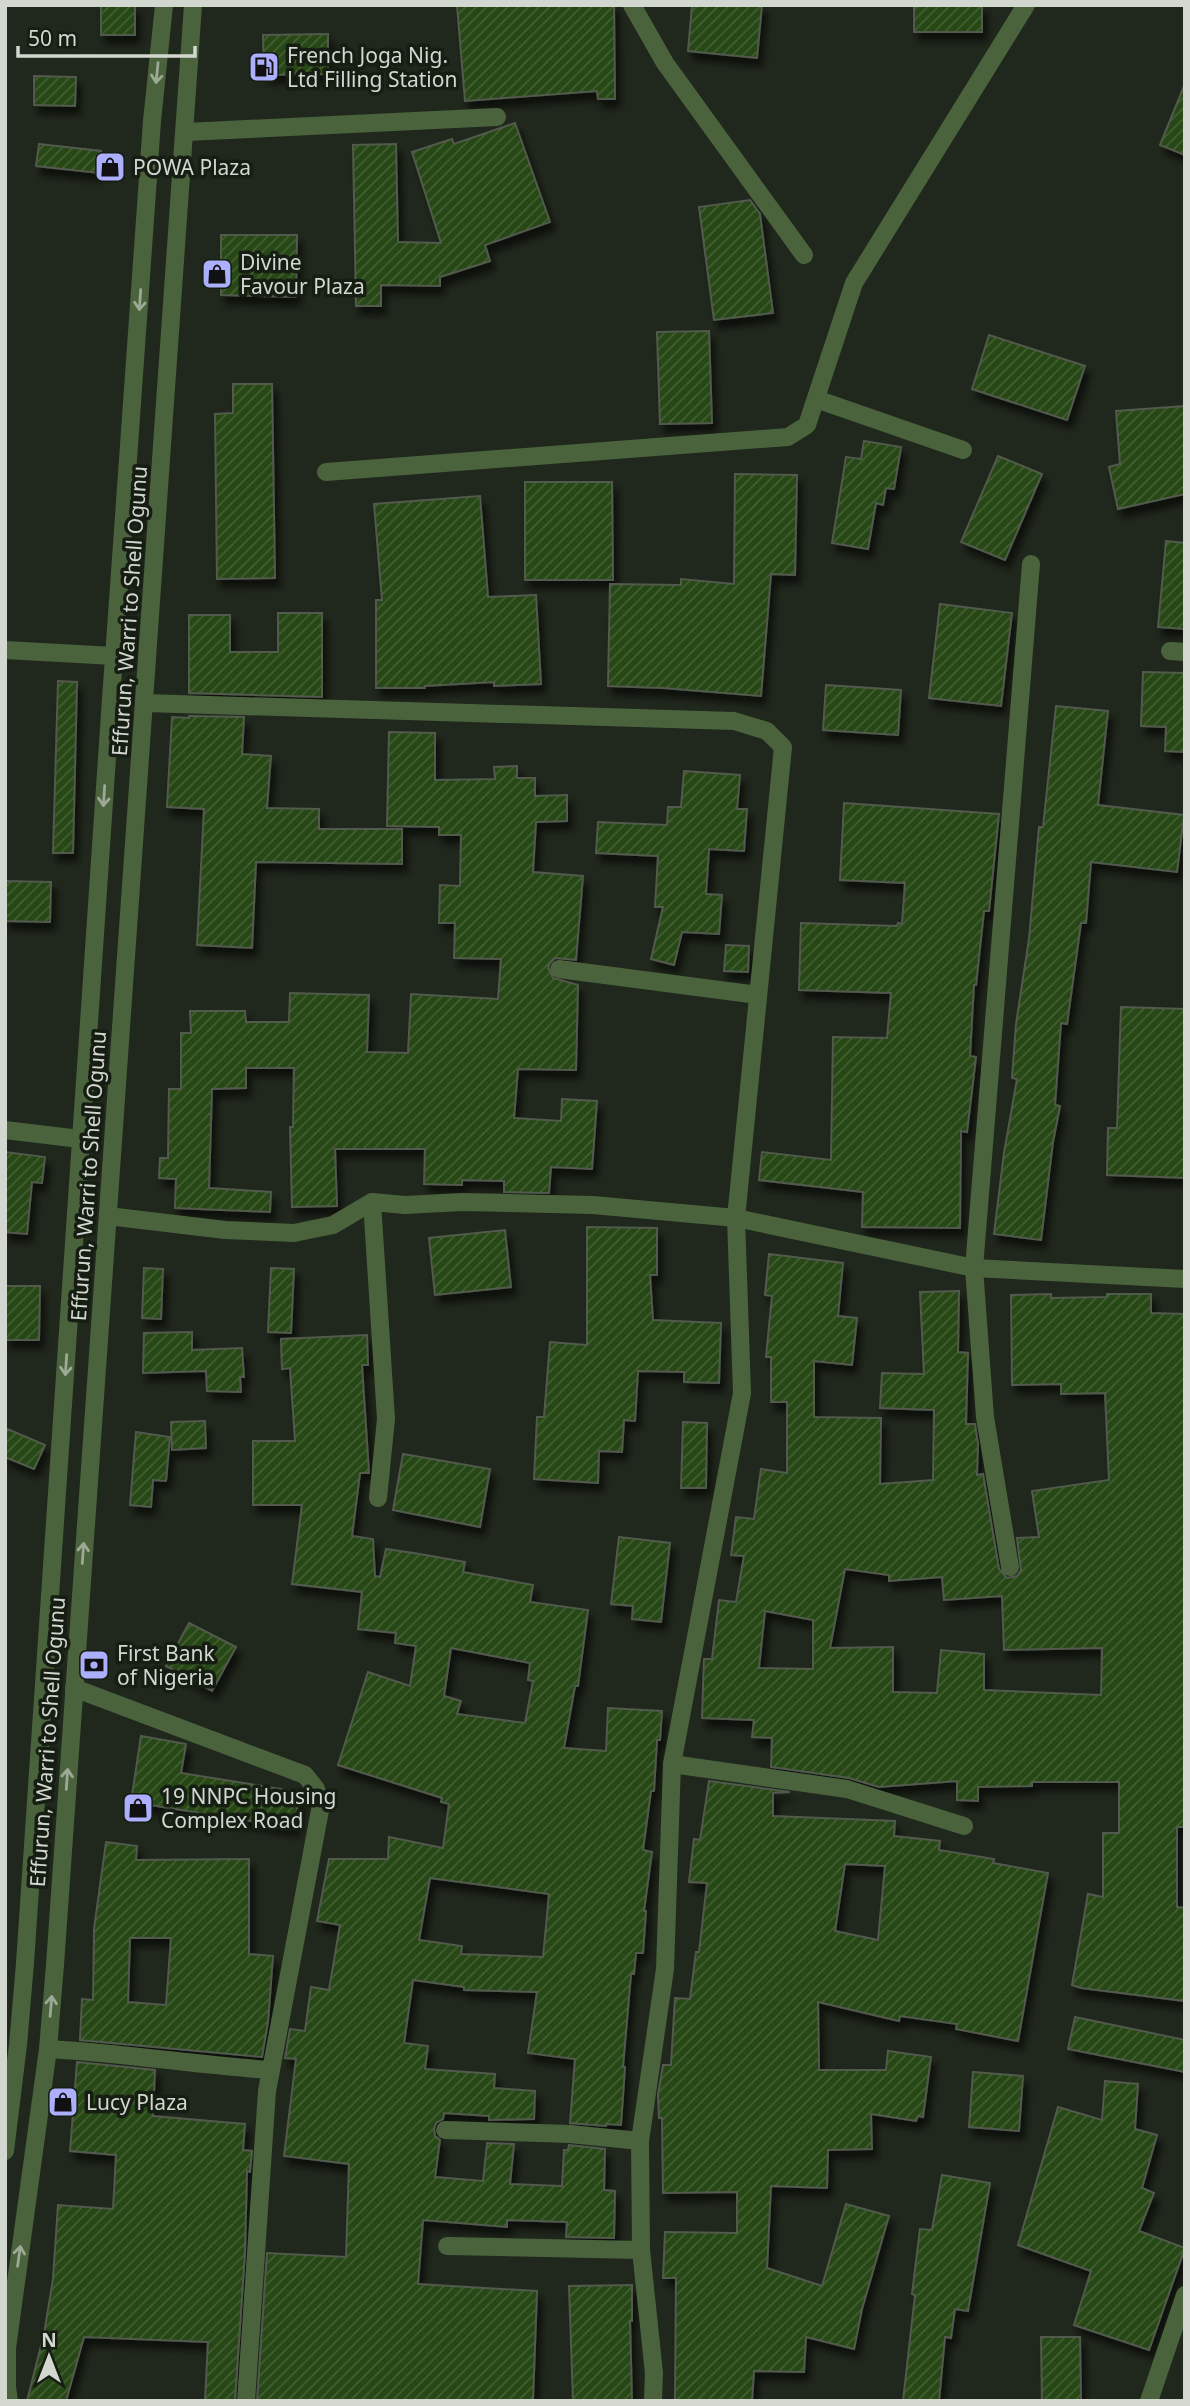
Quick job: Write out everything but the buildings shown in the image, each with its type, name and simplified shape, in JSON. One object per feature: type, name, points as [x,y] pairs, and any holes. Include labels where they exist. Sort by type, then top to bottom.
[{"type":"street","name":"Effurun, Warri to Shell Ogunu","points":[[5,2151],[26,1950],[114,656],[152,130],[164,5]]},
{"type":"street","name":"Effurun, Warri to Shell Ogunu","points":[[9,2401],[7,2348],[48,2049],[193,5]]},
{"type":"street","points":[[632,5],[665,63],[804,255]]},
{"type":"street","points":[[326,472],[788,437],[807,425],[854,283],[1026,5]]},
{"type":"street","points":[[186,132],[497,117]]},
{"type":"street","points":[[816,399],[963,450]]},
{"type":"street","points":[[1010,1567],[985,1417],[974,1268],[1031,564]]},
{"type":"street","points":[[5,650],[114,656]]},
{"type":"street","points":[[145,703],[734,721],[767,731],[783,747],[736,1218],[743,1393],[672,1764],[664,1969],[640,2141],[641,2250],[654,2373],[653,2401]]},
{"type":"street","points":[[559,969],[758,995]]},
{"type":"street","points":[[5,1130],[80,1139]]},
{"type":"street","points":[[108,1216],[225,1230],[294,1233],[333,1225],[372,1202],[405,1205],[462,1202],[593,1205],[736,1218],[974,1268],[1185,1279]]},
{"type":"street","points":[[372,1202],[386,1419],[378,1498]]},
{"type":"street","points":[[74,1688],[305,1775],[316,1788],[321,1805],[267,2091],[246,2401]]},
{"type":"street","points":[[672,1764],[847,1788],[964,1826]]},
{"type":"street","points":[[48,2049],[117,2053],[206,2066],[271,2070]]},
{"type":"street","points":[[445,2130],[570,2134],[640,2141]]},
{"type":"street","points":[[447,2246],[641,2250]]},
{"type":"street","points":[[1149,2401],[1185,2295]]},
{"type":"place","name":"French Joga Nig. Ltd Filling Station","points":[[264,67]]},
{"type":"place","name":"POWA Plaza","points":[[110,167]]},
{"type":"place","name":"Divine Favour Plaza","points":[[217,274]]},
{"type":"place","name":"First Bank of Nigeria","points":[[94,1665]]},
{"type":"place","name":"19 NNPC Housing Complex Road","points":[[138,1808]]},
{"type":"place","name":"Lucy Plaza","points":[[63,2102]]}]
